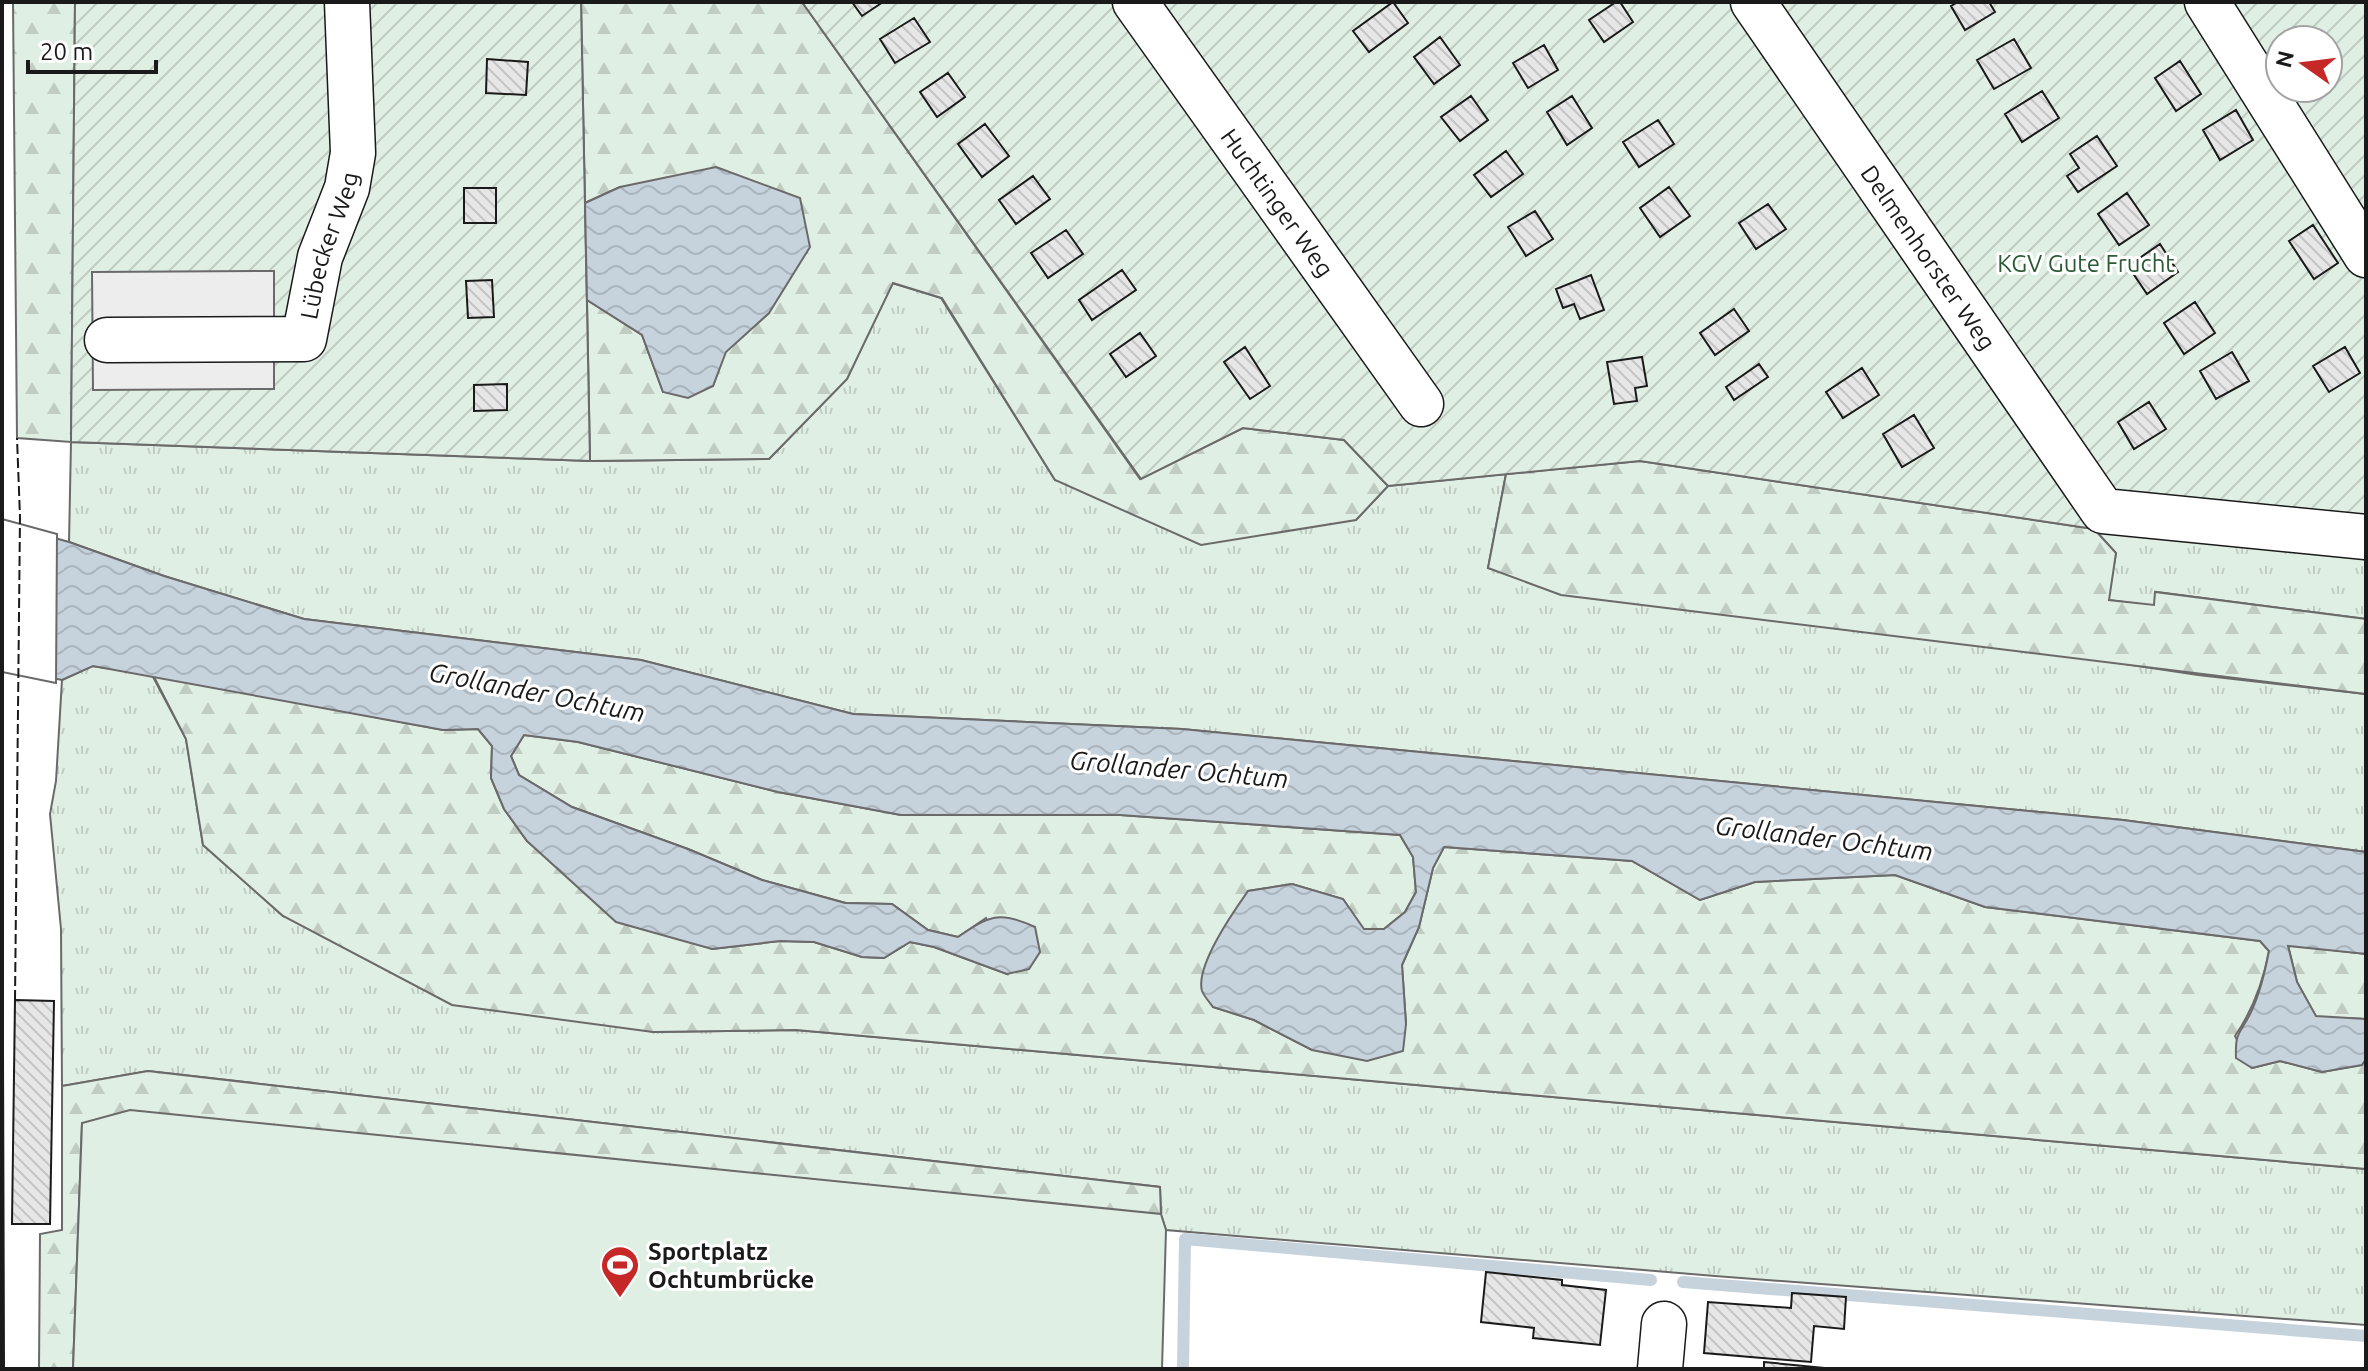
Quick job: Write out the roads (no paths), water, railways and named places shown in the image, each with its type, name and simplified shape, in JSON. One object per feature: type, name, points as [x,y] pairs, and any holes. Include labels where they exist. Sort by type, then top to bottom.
[{"type":"street","name":"Lübecker Weg","points":[[107,340],[304,339],[320,257],[347,188],[353,153],[347,2]]},
{"type":"street","name":"Huchtinger Weg","points":[[1135,2],[1421,404]]},
{"type":"street","name":"Delmenhorster Weg","points":[[1753,2],[2103,511],[2366,537]]},
{"type":"street","points":[[2207,2],[2366,255]]},
{"type":"street","points":[[1660,1369],[1664,1324]]},
{"type":"water","points":[[716,167],[800,198],[810,247],[769,313],[726,352],[713,386],[688,398],[663,392],[642,335],[587,300],[585,203],[620,187]]},
{"type":"water","name":"Grollander Ochtum","points":[[2,523],[304,619],[641,660],[853,714],[1182,729],[2123,820],[2366,852],[2366,954],[2288,946],[2297,982],[2316,1016],[2366,1019],[2366,1059],[2362,1065],[2322,1072],[2280,1061],[2252,1068],[2236,1058],[2237,1037],[2257,997],[2269,951],[2260,941],[1985,907],[1895,875],[1755,882],[1700,900],[1632,861],[1444,847],[1433,868],[1419,927],[1402,965],[1406,1024],[1403,1051],[1367,1061],[1312,1050],[1254,1020],[1213,1007],[1202,991],[1201,980],[1217,939],[1248,891],[1292,884],[1343,899],[1364,929],[1384,929],[1405,912],[1416,892],[1413,857],[1400,835],[1120,815],[901,815],[778,792],[578,742],[524,735],[511,756],[519,775],[572,807],[762,880],[845,903],[892,904],[928,930],[958,937],[986,920],[1012,918],[1035,927],[1040,952],[1029,969],[1007,974],[934,947],[910,942],[884,958],[862,957],[814,942],[780,941],[712,949],[616,922],[527,841],[504,809],[491,778],[492,746],[478,729],[443,730],[93,666],[62,680],[2,668]]},
{"type":"waterway","points":[[1183,1369],[1185,1239],[1651,1280]]},
{"type":"waterway","points":[[1683,1282],[2366,1336]]},
{"type":"tram line","points":[[2,735],[4,1369]]},
{"type":"place","name":"Sportplatz Ochtumbrücke","points":[[620,1299]]},
{"type":"park label","name":"KGV Gute Frucht","points":[[2086,263]]}]
